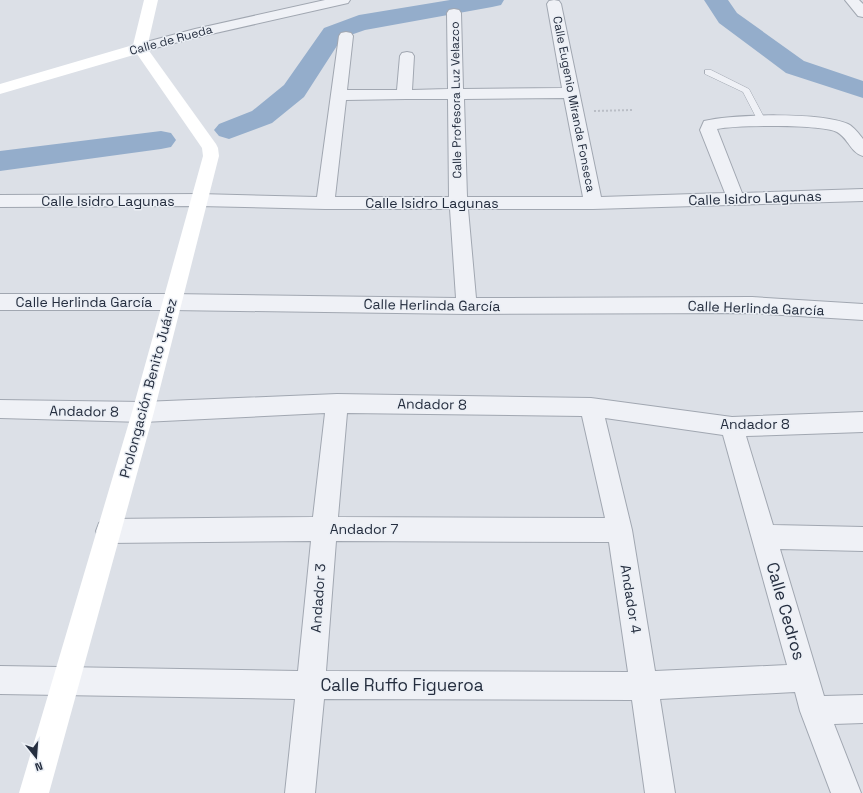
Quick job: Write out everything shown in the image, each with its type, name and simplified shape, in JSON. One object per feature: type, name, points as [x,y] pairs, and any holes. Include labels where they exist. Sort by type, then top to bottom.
[{"type":"street","points":[[140,48],[150,0]]},
{"type":"street","name":"Calle de Rueda","points":[[0,89],[195,33],[343,0]]},
{"type":"street","points":[[852,0],[863,13]]},
{"type":"street","name":"Calle Eugenio Miranda Fonseca","points":[[554,4],[570,93],[593,203]]},
{"type":"street","name":"Calle Profesora Luz Velazco","points":[[454,13],[458,202],[467,306]]},
{"type":"street","points":[[325,203],[346,36]]},
{"type":"street","name":"Prolongación Benito Juárez","points":[[34,793],[65,680],[143,412],[198,200],[211,156],[210,148],[140,48]]},
{"type":"street","points":[[404,95],[407,56]]},
{"type":"street","points":[[338,95],[570,93]]},
{"type":"street","points":[[736,199],[708,130],[710,125],[717,122],[828,124],[842,128],[852,136],[863,151]]},
{"type":"street","name":"Calle Isidro Lagunas","points":[[0,201],[198,200],[325,203],[593,203],[863,195]]},
{"type":"street","name":"Calle Herlinda García","points":[[0,302],[171,302],[467,306],[752,305],[863,312]]},
{"type":"street","name":"Andador 8","points":[[2,414],[143,412],[337,402],[591,407],[732,427],[863,422]]},
{"type":"street","name":"Andador 3","points":[[300,793],[312,685],[324,529],[337,402]]},
{"type":"street","name":"Andador 4","points":[[591,407],[620,530],[660,793]]},
{"type":"street","name":"Calle Cedros","points":[[732,427],[765,537],[804,678],[814,710],[846,793]]},
{"type":"street","name":"Andador 7","points":[[108,531],[324,529],[620,530]]},
{"type":"street","points":[[765,537],[863,539]]},
{"type":"street","name":"Calle Ruffo Figueroa","points":[[0,680],[312,685],[644,686],[804,678]]},
{"type":"street","points":[[814,710],[863,709]]},
{"type":"lane","points":[[708,72],[746,91],[762,122]]},
{"type":"path","points":[[574,112],[632,110]]},
{"type":"waterway","points":[[229,130],[262,117],[294,91],[333,33],[359,23],[492,0]]},
{"type":"waterway","points":[[716,0],[728,18],[795,67],[863,90]]},
{"type":"waterway","points":[[0,161],[161,140]]}]
